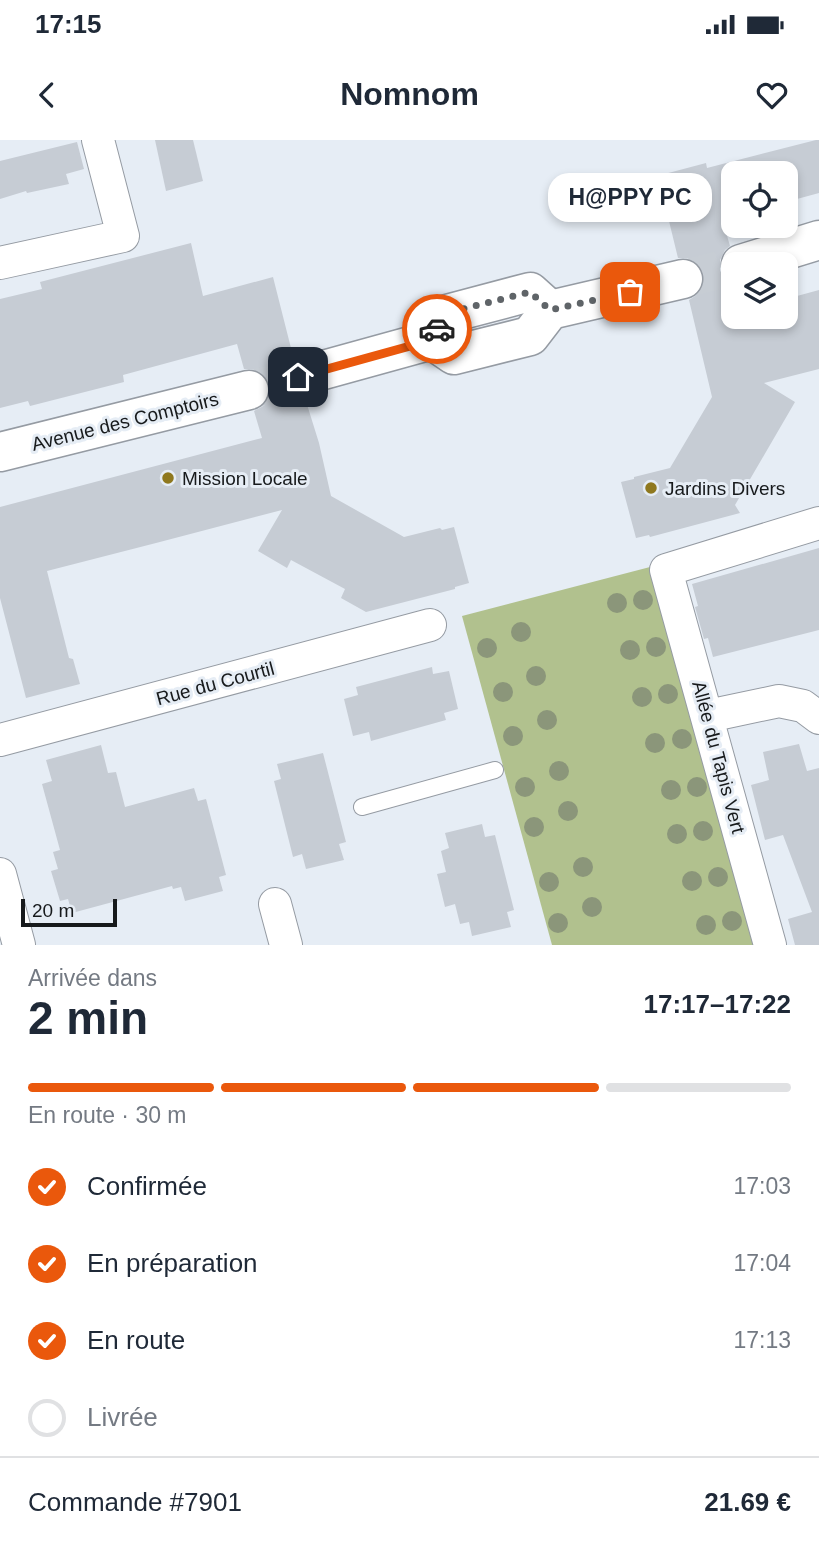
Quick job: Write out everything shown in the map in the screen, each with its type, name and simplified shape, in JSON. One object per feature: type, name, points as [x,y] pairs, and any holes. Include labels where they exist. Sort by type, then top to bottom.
[{"type":"street","points":[[0,263],[123,236],[98,140]]},
{"type":"street","points":[[780,252],[819,240]]},
{"type":"street","points":[[298,377],[432,340],[454,355],[530,336],[550,310],[684,279]]},
{"type":"street","name":"Avenue des Comptoirs","points":[[0,452],[249,390]]},
{"type":"street","name":"Allée du Tapis Vert","points":[[770,945],[666,569],[819,523]]},
{"type":"street","name":"Rue du Courtil","points":[[0,740],[430,625]]},
{"type":"street","points":[[708,716],[779,701],[803,705],[819,718]]},
{"type":"street","points":[[0,874],[19,945]]},
{"type":"street","points":[[275,904],[286,945]]},
{"type":"lane","points":[[362,807],[495,770]]},
{"type":"green space","points":[[650,567],[755,945],[552,945],[462,616]]},
{"type":"building","points":[[155,140],[193,140],[203,181],[166,191]]},
{"type":"building","points":[[819,140],[819,193],[798,199],[798,161],[734,161]]},
{"type":"building","points":[[77,142],[84,169],[66,174],[69,184],[27,193],[26,191],[0,199],[0,161]]},
{"type":"building","points":[[706,163],[707,168],[721,164],[721,238],[728,238],[730,246],[721,252],[720,260],[721,329],[798,329],[798,296],[819,290],[819,369],[764,383],[795,402],[735,505],[740,513],[650,537],[636,538],[621,482],[670,468],[712,397],[689,300],[704,286],[704,273],[690,258],[678,258],[668,217],[664,218],[657,192],[661,191],[657,176]]},
{"type":"building","points":[[191,243],[203,296],[273,277],[293,356],[282,362],[277,371],[277,382],[282,392],[292,398],[305,398],[331,496],[404,537],[454,527],[469,583],[366,612],[341,598],[345,589],[291,560],[287,568],[258,551],[282,510],[47,571],[69,658],[73,659],[80,684],[26,698],[0,598],[0,507],[262,438],[254,411],[265,405],[270,395],[270,385],[264,374],[254,369],[244,369],[237,344],[123,375],[124,382],[30,406],[28,401],[0,408],[0,299],[42,289],[40,282]]},
{"type":"building","points":[[819,548],[819,630],[713,657],[708,638],[704,639],[692,584]]},
{"type":"building","points":[[432,667],[433,674],[449,671],[458,709],[444,713],[446,720],[371,741],[369,732],[353,736],[344,699],[358,695],[356,687]]},
{"type":"building","points":[[799,744],[807,771],[819,768],[819,945],[795,945],[788,919],[812,912],[783,835],[765,840],[751,785],[769,780],[763,752]]},
{"type":"building","points":[[101,745],[108,773],[116,772],[125,807],[194,788],[198,801],[206,799],[226,875],[219,877],[223,891],[185,901],[181,887],[173,889],[172,886],[72,913],[68,899],[60,901],[51,871],[58,869],[53,852],[60,850],[42,784],[52,781],[46,760]]},
{"type":"building","points":[[323,753],[346,842],[339,844],[344,860],[306,869],[302,854],[293,857],[274,781],[281,779],[277,764]]},
{"type":"building","points":[[482,824],[485,837],[495,835],[514,910],[507,912],[511,927],[472,936],[469,922],[460,924],[455,904],[445,907],[437,874],[446,872],[441,851],[449,848],[445,833]]},
{"type":"tunnel","points":[[683,279],[721,270]]},
{"type":"tunnel","points":[[249,390],[298,377]]},
{"type":"way so far","points":[[437,329],[443,314],[530,292],[550,310],[630,292]]},
{"type":"place","name":"H@PPY PC","points":[[630,292]]},
{"type":"place","name":"Mission Locale","points":[[168,478]]},
{"type":"place","name":"Jardins Divers","points":[[651,488]]},
{"type":"route","points":[[298,377],[432,340],[437,329]]}]
